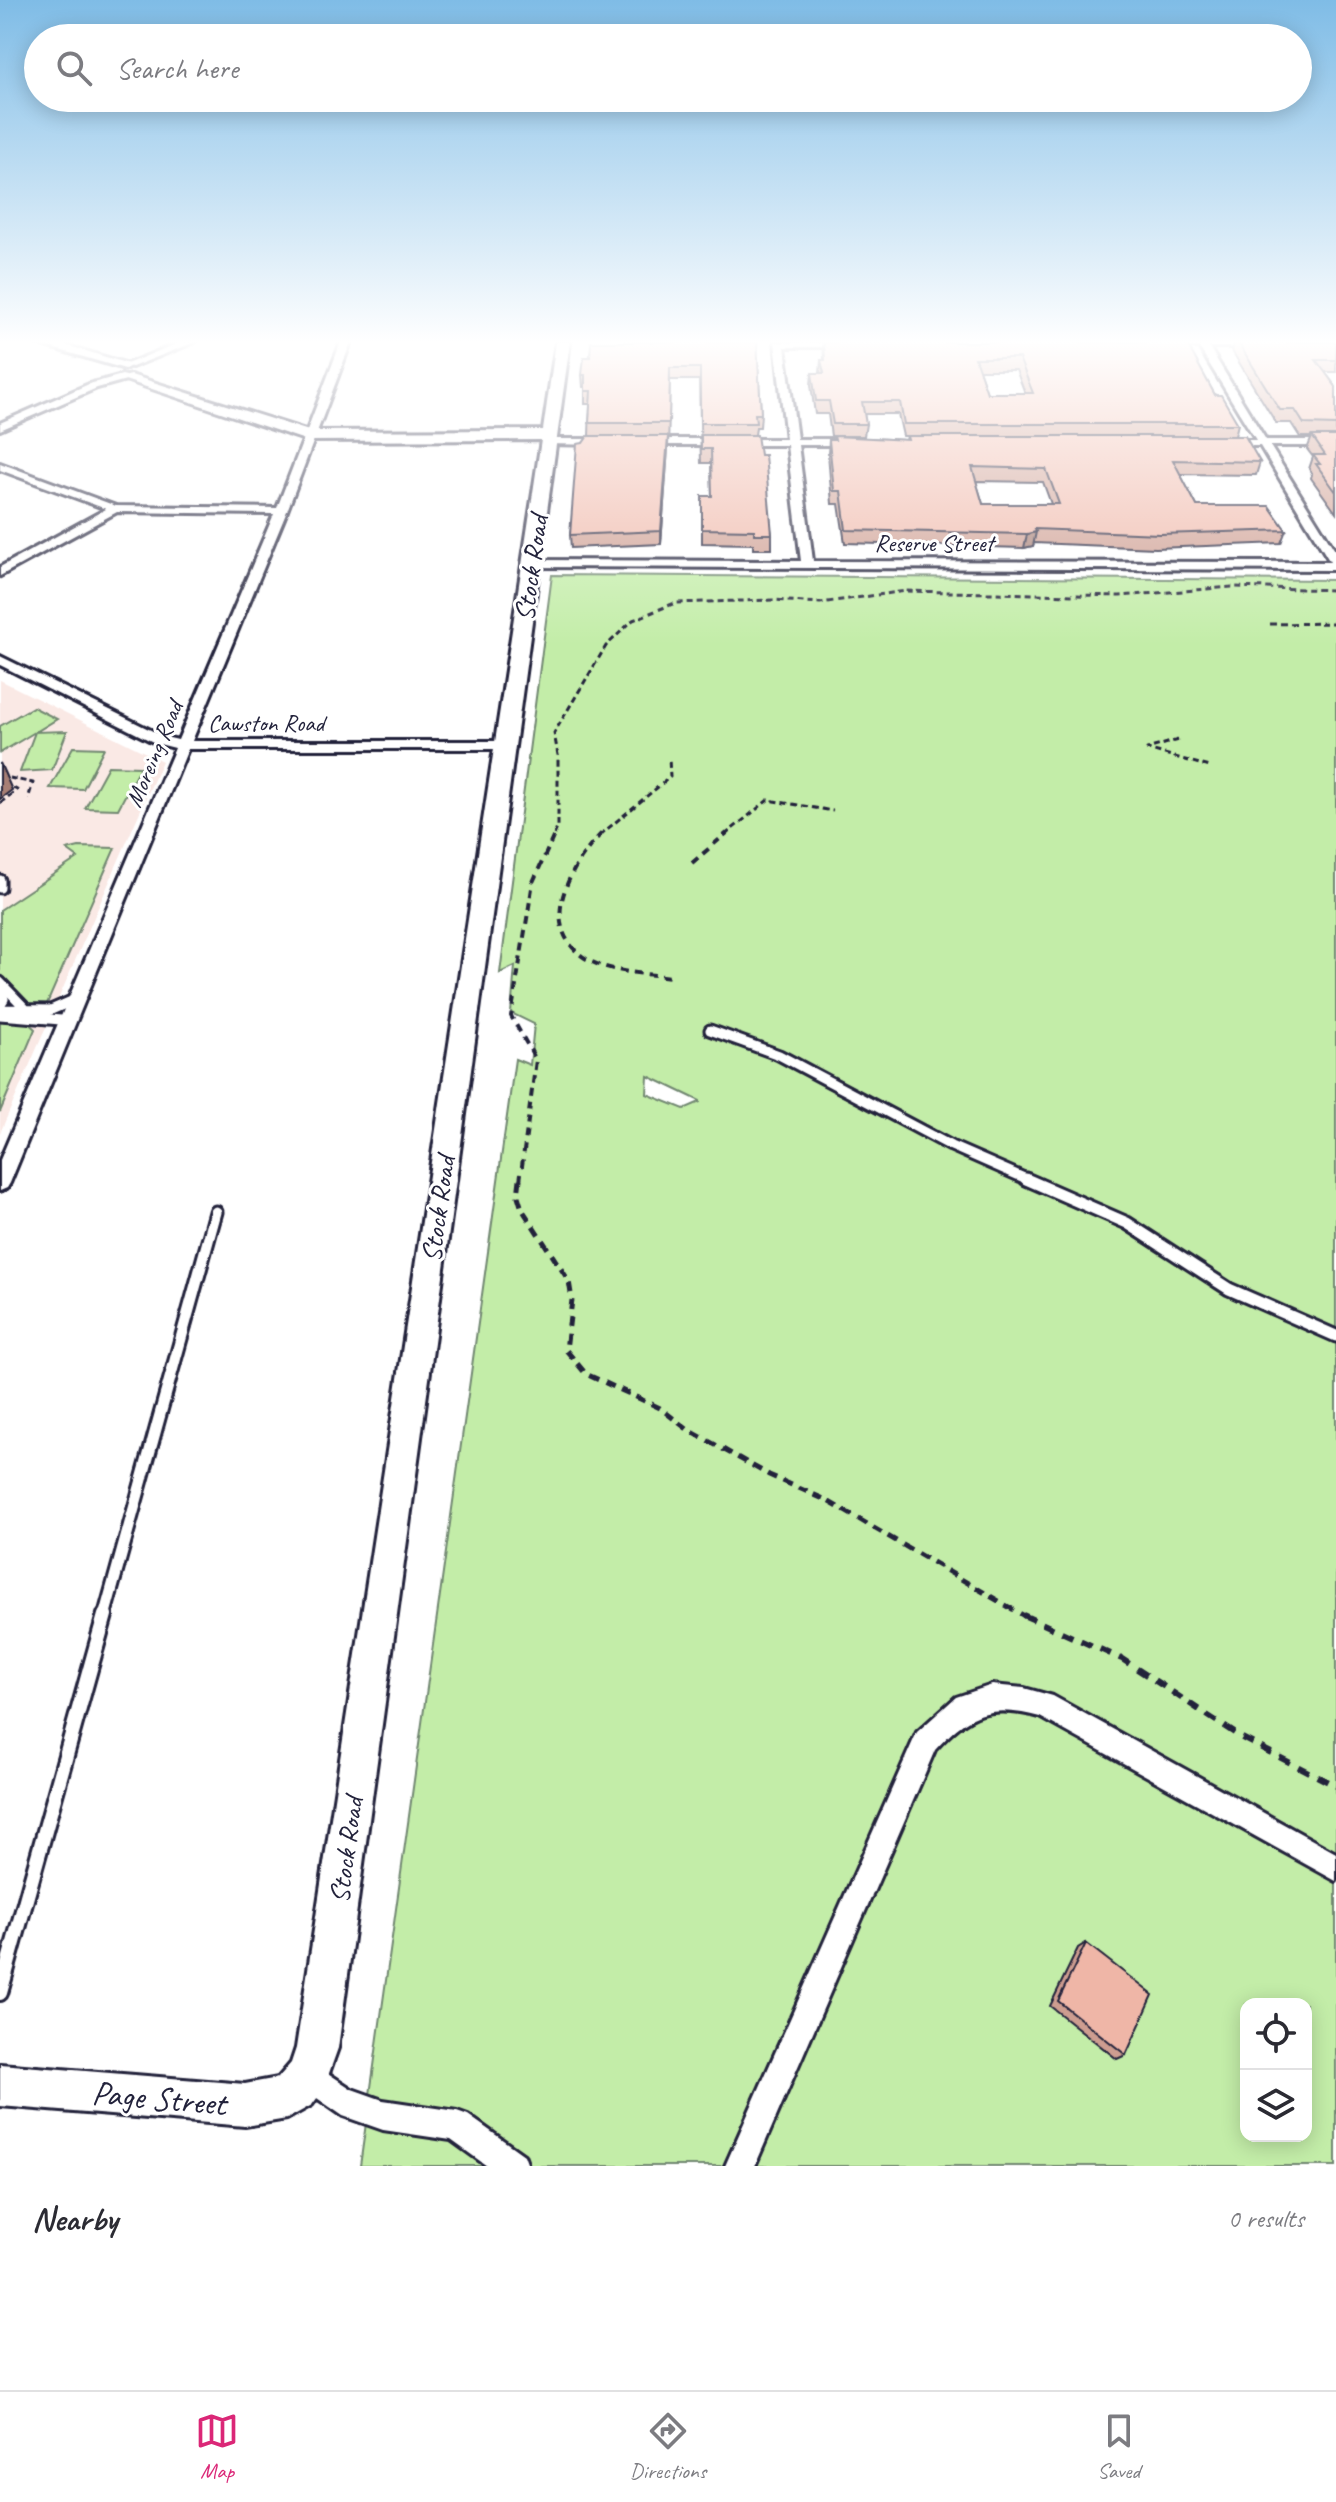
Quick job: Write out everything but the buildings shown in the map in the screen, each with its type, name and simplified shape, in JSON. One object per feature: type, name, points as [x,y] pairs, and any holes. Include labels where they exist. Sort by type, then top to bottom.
[{"type":"street","name":"Moreing Road","points":[[0,1183],[281,511],[306,443]]},
{"type":"street","name":"Stock Road","points":[[308,2075],[317,2048],[549,443]]},
{"type":"street","points":[[793,443],[807,565]]},
{"type":"street","points":[[1263,443],[1336,564]]},
{"type":"street","points":[[0,466],[115,509],[281,511]]},
{"type":"street","points":[[0,572],[115,509]]},
{"type":"street","name":"Reserve Street","points":[[532,564],[1336,564]]},
{"type":"street","name":"Cawston Road","points":[[0,660],[160,740],[181,745],[505,745]]},
{"type":"street","points":[[740,2166],[926,1741],[960,1705],[1012,1696],[1044,1705],[1336,1868]]},
{"type":"street","points":[[308,2075],[343,2101],[356,2106],[383,2115],[457,2126],[513,2166]]},
{"type":"street","name":"Page Street","points":[[0,2085],[245,2105],[287,2098],[308,2075]]},
{"type":"lane","points":[[0,880],[0,888]]},
{"type":"lane","points":[[0,982],[26,1009]]},
{"type":"lane","points":[[0,993],[4,999],[0,1010]]},
{"type":"lane","points":[[0,1010],[56,1008],[77,997]]},
{"type":"lane","points":[[0,1010],[52,1017],[61,1020],[65,1027]]},
{"type":"lane","points":[[710,1030],[779,1055],[951,1146],[1127,1223],[1229,1289],[1336,1336]]},
{"type":"lane","points":[[0,1993],[216,1212]]},
{"type":"path","points":[[1270,624],[1336,623]]},
{"type":"path","points":[[1178,740],[1147,749],[1210,767]]},
{"type":"path","points":[[669,758],[670,777],[642,804],[597,838],[572,866],[561,894],[561,925],[575,950],[589,961],[670,977]]},
{"type":"path","points":[[0,776],[6,780],[33,783],[28,799]]},
{"type":"path","points":[[0,803],[17,790],[2,783],[6,780]]},
{"type":"path","points":[[692,863],[733,830],[742,815],[768,800],[833,811]]},
{"type":"shaded area","points":[[0,680],[162,761],[0,1133]]},
{"type":"green space","points":[[552,575],[1336,580],[1336,2166],[360,2166],[515,1059],[530,1065],[534,1024],[511,1013],[515,966],[500,973]],"holes":[[[648,1076],[700,1101],[684,1109],[647,1094]]]},
{"type":"green space","points":[[33,707],[57,719],[36,732],[67,731],[52,770],[20,772],[35,732],[0,753],[0,726]]},
{"type":"green space","points":[[73,747],[104,748],[83,789],[50,788]]},
{"type":"green space","points":[[108,766],[140,767],[118,809],[85,808]]},
{"type":"green space","points":[[79,847],[115,848],[46,1006],[27,1005],[0,977],[0,910],[78,858],[67,850]]},
{"type":"green space","points":[[0,1019],[25,1020],[35,1029],[0,1112]]}]
